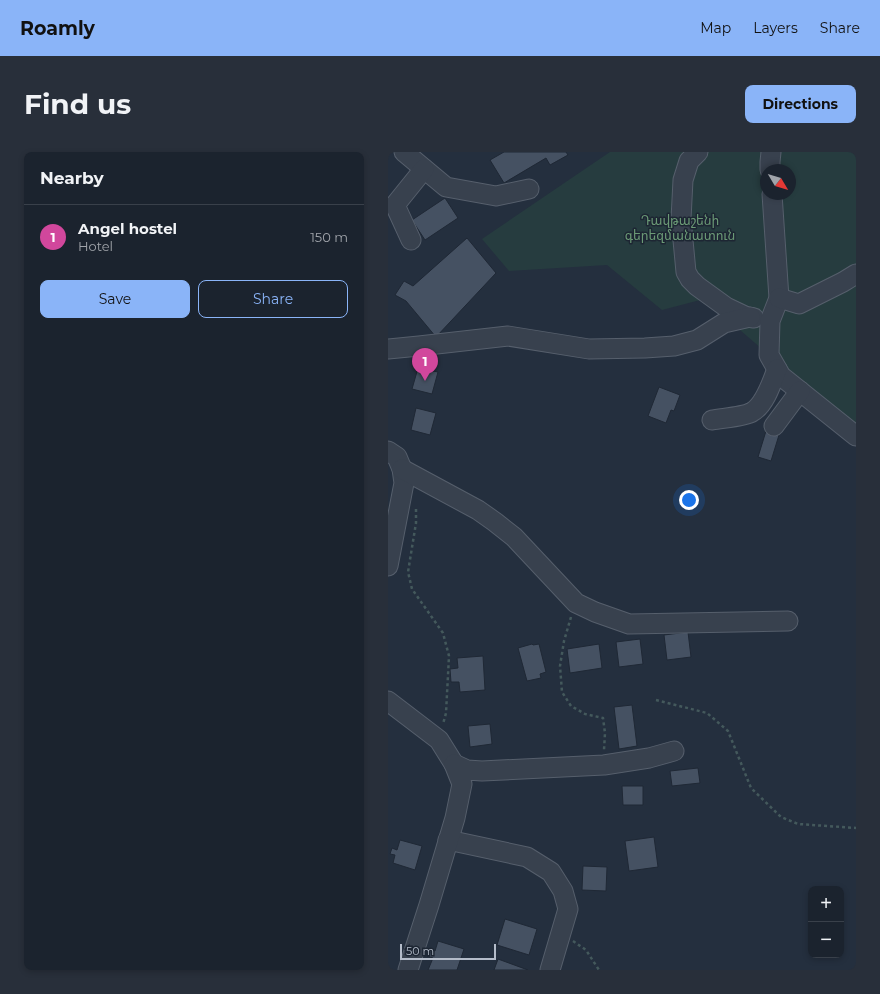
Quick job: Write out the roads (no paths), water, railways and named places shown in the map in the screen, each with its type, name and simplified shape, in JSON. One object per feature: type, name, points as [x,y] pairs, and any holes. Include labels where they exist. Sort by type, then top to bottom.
[{"type":"street","points":[[404,152],[446,187],[496,196],[529,189]]},
{"type":"street","points":[[698,152],[689,161],[683,180],[681,219],[686,272],[697,286],[726,307],[750,318],[770,321]]},
{"type":"street","points":[[770,164],[771,152]]},
{"type":"street","points":[[411,240],[395,205],[424,169]]},
{"type":"street","points":[[772,200],[778,298],[770,321],[769,355],[781,376],[856,436]]},
{"type":"street","points":[[778,298],[799,304],[856,274]]},
{"type":"street","points":[[388,349],[508,336],[588,349],[674,346],[697,340],[724,324],[750,318]]},
{"type":"street","points":[[712,420],[752,413],[758,408],[768,392],[777,369]]},
{"type":"street","points":[[774,426],[800,391]]},
{"type":"street","points":[[388,451],[397,457],[402,469],[404,483],[388,566]]},
{"type":"street","points":[[402,469],[478,510],[495,522],[514,538],[576,603],[595,612],[629,624],[788,622]]},
{"type":"street","points":[[388,701],[439,740],[454,764],[462,784],[448,840],[408,970]]},
{"type":"street","points":[[454,764],[467,770],[482,771],[604,765],[649,758],[674,751]]},
{"type":"street","points":[[448,840],[526,858],[551,872],[563,890],[568,909],[550,970]]},
{"type":"place","name":"Angel hostel","points":[[425,381]]},
{"type":"park label","name":"Դավթաշենի գերեզմանատուն","points":[[680,228]]}]
